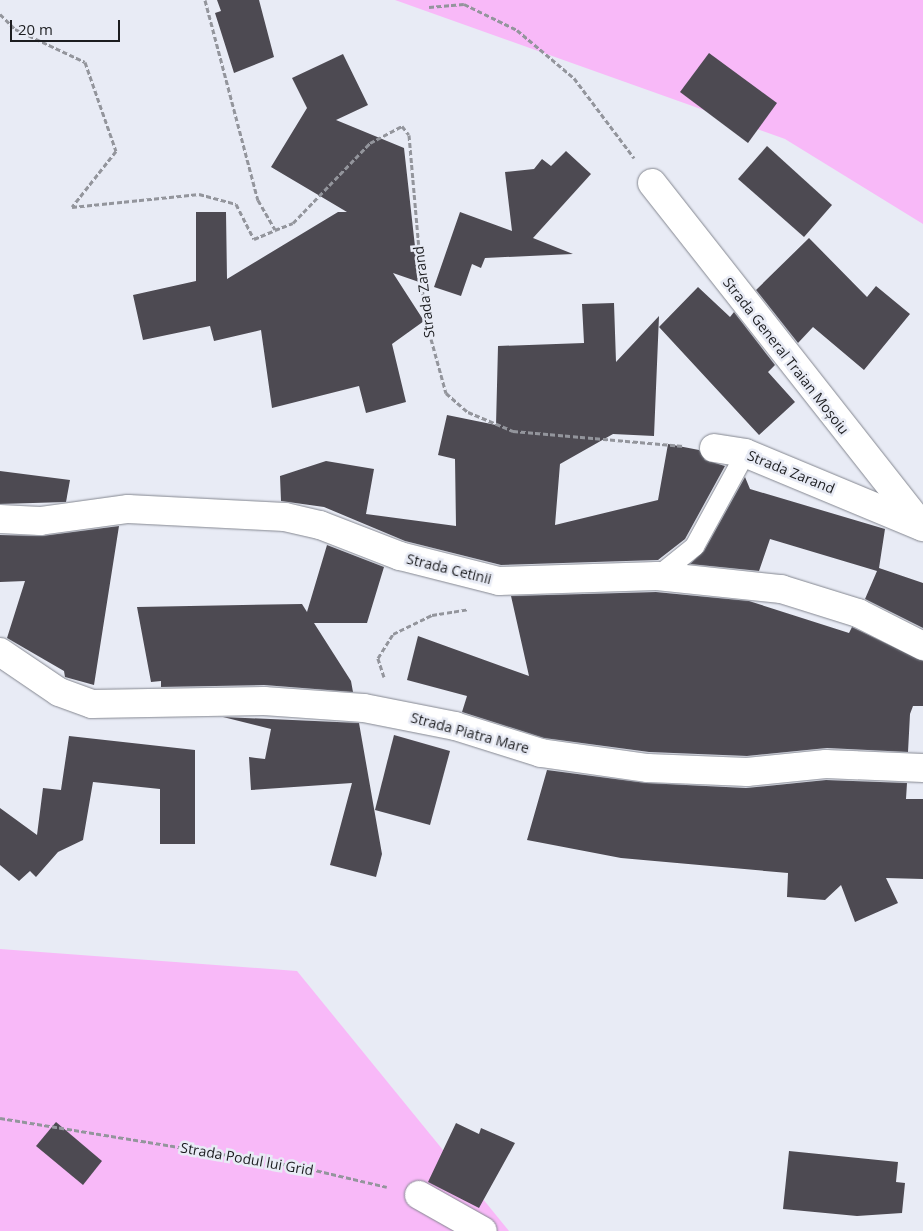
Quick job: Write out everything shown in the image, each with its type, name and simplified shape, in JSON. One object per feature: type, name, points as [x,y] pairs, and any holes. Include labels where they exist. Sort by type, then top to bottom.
[{"type":"street","name":"Strada General Traian Moșoiu","points":[[652,183],[922,527]]},
{"type":"street","name":"Strada Zarand","points":[[714,448],[744,452],[922,527]]},
{"type":"street","name":"Strada Cetinii","points":[[0,519],[40,521],[128,509],[285,517],[409,559],[499,581],[657,576],[780,589],[858,613],[923,646]]},
{"type":"street","name":"Strada Piatra Mare","points":[[0,652],[59,692],[92,704],[264,701],[409,716],[541,753],[648,768],[747,772],[826,764],[923,768]]},
{"type":"street","points":[[419,1195],[484,1231]]},
{"type":"lane","points":[[657,576],[694,546],[744,452]]},
{"type":"path","points":[[0,14],[15,29],[85,62],[116,151],[72,207],[199,194],[236,204],[254,239],[276,230],[258,200],[205,0]]},
{"type":"path","points":[[429,6],[464,4],[517,30],[574,78],[652,183]]},
{"type":"path","name":"Strada Zarand","points":[[276,230],[293,223],[370,143],[402,126],[408,135],[425,317],[446,393],[468,412],[513,431],[714,448]]},
{"type":"path","points":[[409,716],[382,672],[378,658],[384,646],[409,624],[475,607],[499,581]]},
{"type":"path","name":"Strada Podul lui Grid","points":[[0,1118],[302,1167],[419,1195]]},
{"type":"shaded area","points":[[395,0],[923,0],[923,224],[785,139]]},
{"type":"shaded area","points":[[0,949],[297,971],[509,1231],[0,1231]]},
{"type":"building","points":[[217,0],[259,0],[274,57],[234,73],[215,13],[221,11]]},
{"type":"building","points":[[709,53],[777,103],[748,143],[680,92]]},
{"type":"building","points":[[343,54],[368,105],[336,120],[404,148],[419,282],[393,273],[424,321],[392,344],[406,402],[366,413],[359,386],[272,408],[261,330],[214,341],[210,326],[143,340],[133,295],[196,281],[196,212],[226,212],[227,279],[338,212],[347,212],[271,167],[307,108],[292,78]]},
{"type":"building","points":[[767,146],[832,205],[804,237],[738,179]]},
{"type":"building","points":[[566,151],[591,174],[533,238],[573,254],[485,258],[481,268],[472,264],[461,296],[434,287],[460,212],[512,231],[505,172],[534,169],[542,159],[551,166]]},
{"type":"building","points":[[809,238],[867,297],[876,286],[910,314],[864,370],[813,327],[798,343],[756,290]]},
{"type":"building","points":[[698,287],[730,317],[734,312],[775,365],[768,372],[795,402],[759,435],[659,327]]},
{"type":"building","points":[[614,303],[616,362],[659,316],[654,436],[613,434],[560,464],[555,525],[658,500],[668,444],[699,450],[705,460],[725,466],[685,539],[658,560],[501,565],[405,541],[324,507],[281,501],[280,476],[326,461],[374,469],[366,514],[456,526],[455,459],[438,455],[447,415],[496,425],[498,346],[584,343],[582,304]]},
{"type":"building","points":[[0,471],[70,480],[66,502],[0,504]]},
{"type":"building","points":[[745,477],[750,489],[885,529],[879,568],[923,583],[923,628],[865,599],[877,571],[770,539],[759,571],[690,564],[704,551]]},
{"type":"building","points":[[119,526],[94,685],[65,677],[64,671],[7,638],[25,581],[0,582],[0,535],[42,536]]},
{"type":"building","points":[[327,545],[384,567],[367,623],[314,623],[351,681],[353,692],[264,685],[161,687],[161,681],[151,682],[137,607],[302,604],[307,612]]},
{"type":"building","points":[[656,592],[749,601],[849,633],[852,627],[923,661],[923,706],[913,706],[910,714],[908,752],[827,748],[747,756],[649,752],[544,738],[462,712],[467,696],[407,680],[418,636],[529,676],[511,596]]},
{"type":"building","points":[[223,717],[359,723],[382,854],[376,877],[330,865],[352,783],[251,790],[249,757],[265,759],[271,729]]},
{"type":"building","points":[[394,735],[450,751],[430,825],[375,810]]},
{"type":"building","points":[[69,736],[195,750],[195,844],[160,844],[160,789],[93,782],[83,840],[58,852],[36,877],[30,871],[19,881],[0,865],[0,808],[37,835],[43,788],[61,790]]},
{"type":"building","points":[[547,770],[646,783],[746,788],[826,780],[907,783],[906,799],[923,799],[923,879],[886,878],[898,903],[855,922],[841,885],[825,900],[787,897],[788,873],[621,858],[527,840]]},
{"type":"building","points":[[56,1122],[102,1161],[83,1185],[36,1146]]},
{"type":"building","points":[[456,1123],[479,1134],[481,1128],[515,1143],[479,1208],[428,1182]]},
{"type":"building","points":[[789,1151],[898,1162],[896,1182],[905,1183],[902,1213],[857,1216],[783,1209]]}]
